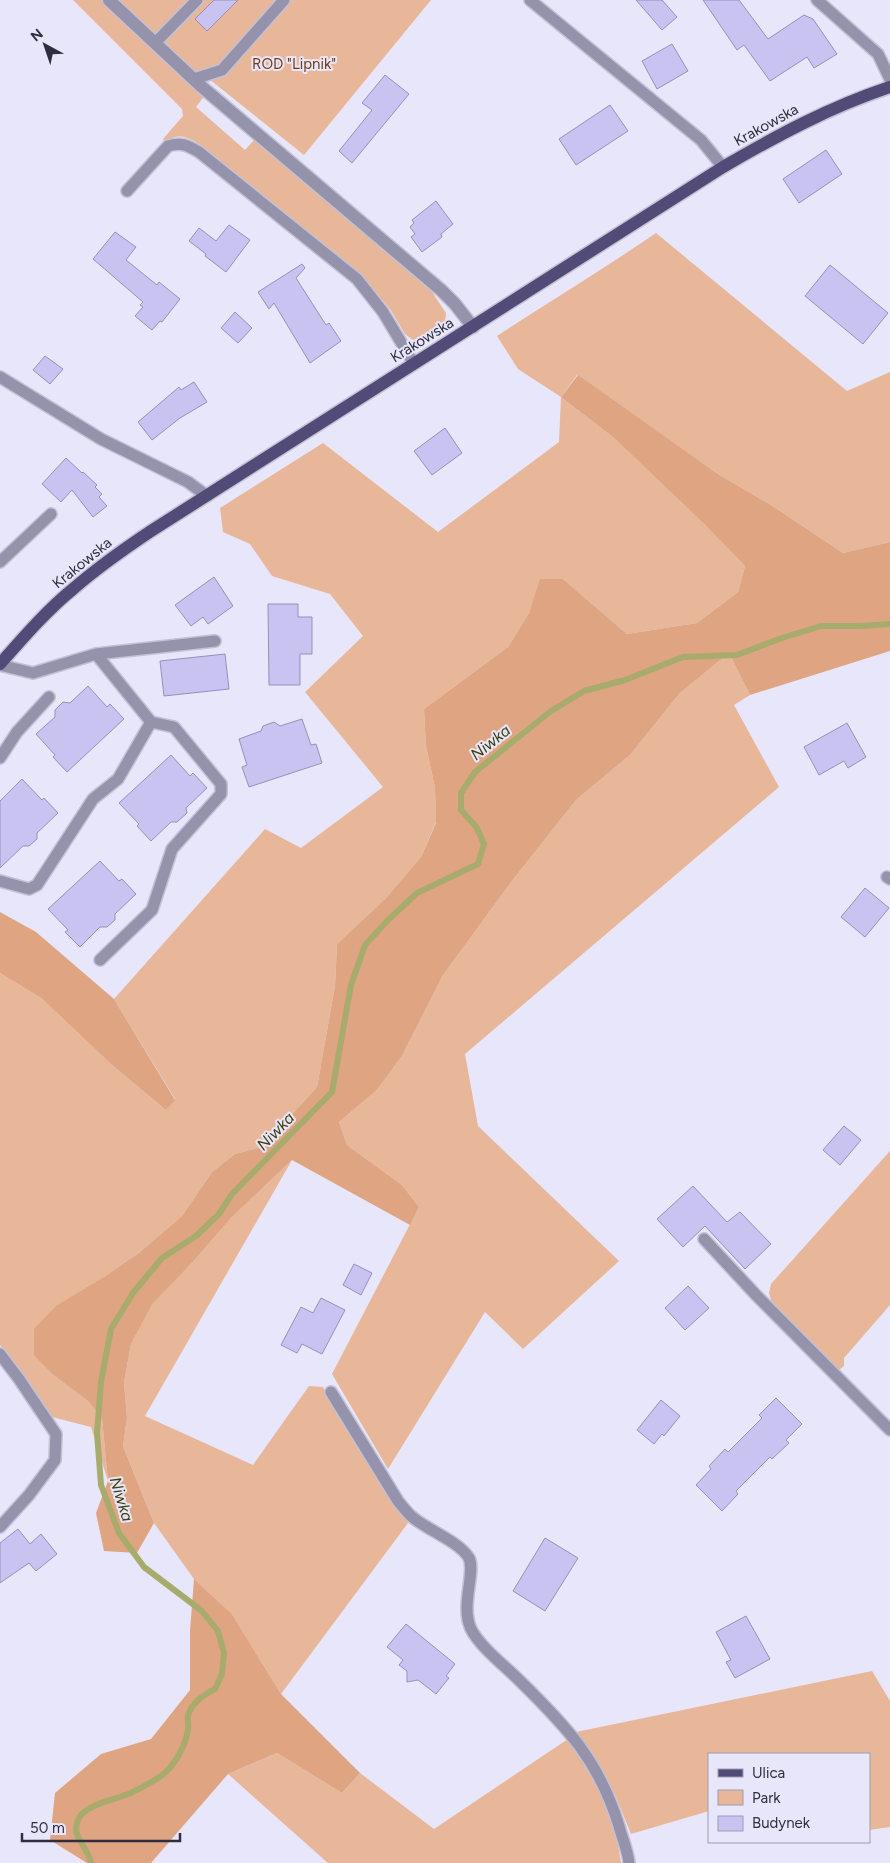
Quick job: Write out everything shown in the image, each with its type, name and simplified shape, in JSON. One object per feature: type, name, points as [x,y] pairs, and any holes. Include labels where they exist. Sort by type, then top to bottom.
[{"type":"main road","name":"Krakowska","points":[[0,665],[27,633],[79,584],[121,552],[207,496],[723,167],[772,138],[813,118],[853,99],[890,87]]},
{"type":"street","points":[[109,0],[194,79],[441,290],[473,327]]},
{"type":"lane","points":[[155,43],[197,0]]},
{"type":"lane","points":[[194,79],[222,70],[284,0]]},
{"type":"lane","points":[[530,0],[701,140],[723,167]]},
{"type":"lane","points":[[817,0],[878,54],[890,79]]},
{"type":"lane","points":[[127,192],[168,146],[186,144],[199,152],[356,279],[383,312],[414,364]]},
{"type":"lane","points":[[0,376],[100,439],[188,482],[207,496]]},
{"type":"lane","points":[[0,562],[51,514]]},
{"type":"lane","points":[[0,665],[33,673],[96,654],[216,641]]},
{"type":"lane","points":[[96,654],[151,722],[174,727],[221,784],[221,794],[172,849],[152,910],[100,960]]},
{"type":"lane","points":[[0,758],[17,732],[49,697]]},
{"type":"lane","points":[[0,881],[29,889],[37,885],[93,799],[118,779],[151,722]]},
{"type":"lane","points":[[704,1239],[756,1295],[890,1430]]},
{"type":"lane","points":[[0,1354],[56,1434],[55,1460],[29,1495],[0,1528]]},
{"type":"lane","points":[[331,1392],[398,1502],[411,1516],[460,1548],[469,1559],[470,1570],[466,1616],[471,1630],[554,1715],[574,1738],[596,1770],[611,1802],[629,1863]]},
{"type":"green space","name":"ROD \"Lipnik\"","points":[[73,0],[431,0],[304,155],[209,79],[199,90],[205,95],[196,107],[245,150],[255,139],[430,289],[446,313],[445,322],[414,341],[405,334],[390,309],[362,276],[196,142],[180,137],[165,141],[163,139],[183,116],[182,109]]},
{"type":"green space","points":[[656,233],[847,391],[890,372],[890,542],[843,553],[771,505],[718,474],[577,375],[561,397],[518,369],[497,336]]},
{"type":"green space","points":[[561,397],[614,438],[745,566],[738,592],[697,623],[627,634],[563,579],[541,579],[529,613],[508,647],[424,709],[426,746],[435,788],[436,822],[421,857],[386,898],[337,944],[335,986],[317,1087],[262,1147],[235,1154],[212,1172],[182,1216],[140,1252],[104,1277],[34,1356],[53,1375],[88,1401],[102,1418],[108,1481],[91,1427],[52,1417],[0,1345],[0,973],[41,998],[112,1065],[166,1110],[175,1099],[114,999],[265,829],[301,848],[383,787],[305,692],[363,636],[330,594],[272,576],[250,544],[223,532],[220,508],[323,443],[438,532],[559,442]]},
{"type":"green space","points":[[729,653],[750,695],[734,705],[779,787],[465,1054],[478,1126],[619,1261],[523,1349],[485,1312],[388,1469],[332,1374],[419,1207],[402,1185],[347,1145],[339,1122],[377,1090],[402,1056],[443,975],[512,881],[576,800],[630,755],[680,693]]},
{"type":"green space","points":[[890,1151],[890,1305],[844,1358],[844,1366],[839,1370],[772,1304],[769,1293],[771,1284]]},
{"type":"green space","points":[[292,1160],[145,1416],[253,1465],[309,1386],[323,1387],[376,1477],[408,1523],[281,1694],[232,1614],[194,1579],[154,1523],[123,1446],[127,1418],[124,1383],[131,1344],[151,1304],[192,1263],[231,1218]]},
{"type":"green space","points":[[872,1671],[890,1701],[890,1827],[870,1830],[870,1753],[708,1753],[708,1811],[631,1834],[616,1797],[600,1766],[576,1732]]},
{"type":"green space","points":[[568,1739],[586,1760],[599,1784],[613,1823],[621,1863],[328,1863],[228,1774],[277,1753],[342,1793],[360,1773],[434,1829]]},
{"type":"shaded area","points":[[578,375],[718,474],[771,505],[843,553],[890,542],[890,651],[750,695],[729,653],[680,693],[630,755],[576,800],[512,881],[443,975],[402,1056],[377,1090],[339,1122],[347,1145],[402,1185],[419,1207],[410,1225],[292,1160],[231,1218],[192,1263],[152,1304],[131,1344],[124,1383],[127,1418],[123,1446],[154,1523],[137,1553],[104,1551],[96,1513],[108,1481],[102,1418],[88,1401],[53,1375],[34,1356],[34,1329],[56,1306],[104,1277],[140,1252],[182,1216],[212,1172],[235,1154],[262,1147],[317,1087],[335,986],[337,944],[386,898],[421,857],[436,823],[435,788],[426,746],[424,709],[508,647],[529,613],[540,579],[563,579],[627,634],[697,623],[738,592],[745,566],[614,438],[561,397]]},
{"type":"shaded area","points":[[0,912],[36,932],[114,999],[175,1100],[166,1110],[112,1065],[41,998],[0,973]]},
{"type":"shaded area","points":[[194,1579],[232,1614],[281,1694],[360,1773],[342,1793],[277,1753],[228,1774],[151,1863],[87,1863],[50,1840],[55,1793],[101,1754],[151,1739],[190,1690],[190,1631]]},
{"type":"building","points":[[214,0],[238,0],[207,31],[195,19]]},
{"type":"building","points":[[636,0],[662,0],[677,17],[662,30]]},
{"type":"building","points":[[703,0],[739,0],[768,39],[804,15],[813,19],[837,54],[814,68],[807,57],[770,81],[744,45],[737,50]]},
{"type":"building","points":[[672,44],[688,71],[657,89],[642,61]]},
{"type":"building","points":[[385,75],[409,94],[352,163],[339,151],[372,110],[362,103]]},
{"type":"building","points":[[610,105],[628,131],[576,165],[559,139]]},
{"type":"building","points":[[826,150],[842,174],[799,203],[783,179]]},
{"type":"building","points":[[436,201],[453,224],[441,234],[442,237],[422,252],[411,237],[415,234],[410,227],[414,223],[412,220]]},
{"type":"building","points":[[229,225],[250,240],[226,272],[189,241],[199,228],[216,241]]},
{"type":"building","points":[[115,232],[136,247],[126,260],[157,285],[159,282],[180,299],[162,322],[160,321],[152,330],[135,316],[143,307],[140,305],[143,302],[93,259]]},
{"type":"building","points":[[302,264],[305,268],[296,278],[326,325],[329,323],[341,341],[310,363],[274,303],[269,309],[258,292]]},
{"type":"building","points":[[830,265],[888,313],[863,344],[805,296]]},
{"type":"building","points":[[235,312],[252,328],[238,343],[221,328]]},
{"type":"building","points":[[45,356],[63,369],[50,384],[33,370]]},
{"type":"building","points":[[194,382],[207,402],[180,418],[152,440],[138,422],[179,387],[181,390]]},
{"type":"building","points":[[445,428],[462,453],[432,475],[414,451]]},
{"type":"building","points":[[66,458],[97,485],[95,487],[102,494],[99,497],[107,506],[93,517],[72,490],[61,502],[42,484]]},
{"type":"building","points":[[214,577],[233,606],[208,624],[203,617],[191,626],[175,605]]},
{"type":"building","points":[[268,604],[298,604],[298,617],[312,617],[312,654],[300,654],[300,685],[269,685]]},
{"type":"building","points":[[225,654],[229,689],[164,696],[160,661]]},
{"type":"building","points":[[88,686],[107,707],[110,704],[124,719],[67,772],[36,734],[55,717],[55,710],[63,702],[70,703]]},
{"type":"building","points":[[302,719],[311,745],[316,744],[322,763],[249,787],[242,767],[247,765],[239,739],[261,731],[263,726],[274,722],[280,726]]},
{"type":"building","points":[[847,723],[866,757],[848,768],[844,761],[819,775],[804,747]]},
{"type":"building","points":[[171,755],[190,776],[193,773],[207,788],[186,808],[187,813],[177,822],[171,822],[151,841],[137,826],[139,824],[119,803]]},
{"type":"building","points":[[22,779],[42,800],[44,798],[58,813],[37,833],[37,839],[29,846],[23,846],[0,868],[0,801]]},
{"type":"building","points":[[100,861],[119,881],[122,879],[136,894],[115,914],[115,920],[107,927],[100,927],[80,947],[65,932],[68,930],[48,909]]},
{"type":"building","points":[[865,888],[889,908],[865,937],[841,917]]},
{"type":"building","points":[[844,1126],[861,1140],[840,1165],[823,1150]]},
{"type":"building","points":[[693,1186],[727,1222],[740,1212],[771,1244],[745,1269],[705,1226],[683,1247],[657,1219]]},
{"type":"building","points":[[354,1264],[372,1273],[361,1295],[343,1285]]},
{"type":"building","points":[[688,1286],[709,1308],[685,1330],[665,1308]]},
{"type":"building","points":[[321,1298],[345,1310],[322,1354],[302,1344],[297,1353],[281,1345],[301,1307],[313,1313]]},
{"type":"building","points":[[776,1398],[802,1424],[786,1440],[789,1443],[772,1459],[770,1457],[736,1491],[738,1494],[722,1511],[696,1485],[711,1469],[709,1466],[725,1449],[728,1452],[762,1418],[759,1415]]},
{"type":"building","points":[[661,1400],[680,1416],[664,1436],[662,1434],[654,1444],[637,1430]]},
{"type":"building","points":[[18,1529],[30,1544],[41,1534],[57,1554],[36,1571],[29,1563],[0,1583],[0,1543]]},
{"type":"building","points":[[545,1538],[578,1558],[545,1611],[513,1591]]},
{"type":"building","points":[[746,1616],[770,1659],[735,1678],[726,1662],[731,1660],[716,1632]]},
{"type":"building","points":[[406,1624],[455,1664],[446,1676],[449,1678],[436,1694],[418,1680],[407,1682],[407,1671],[399,1665],[403,1660],[387,1647]]},
{"type":"waterway","name":"Niwka","points":[[91,1863],[76,1830],[79,1818],[83,1813],[103,1802],[131,1793],[146,1785],[171,1767],[184,1743],[188,1730],[188,1717],[192,1707],[199,1699],[215,1689],[222,1674],[224,1653],[218,1631],[202,1611],[144,1567],[119,1533],[101,1485],[97,1433],[101,1382],[111,1329],[133,1293],[162,1258],[196,1236],[219,1214],[232,1194],[332,1092],[351,985],[365,945],[417,893],[478,864],[484,844],[477,828],[461,810],[461,793],[475,772],[551,711],[584,691],[625,680],[683,657],[737,655],[821,626],[890,624]]}]
